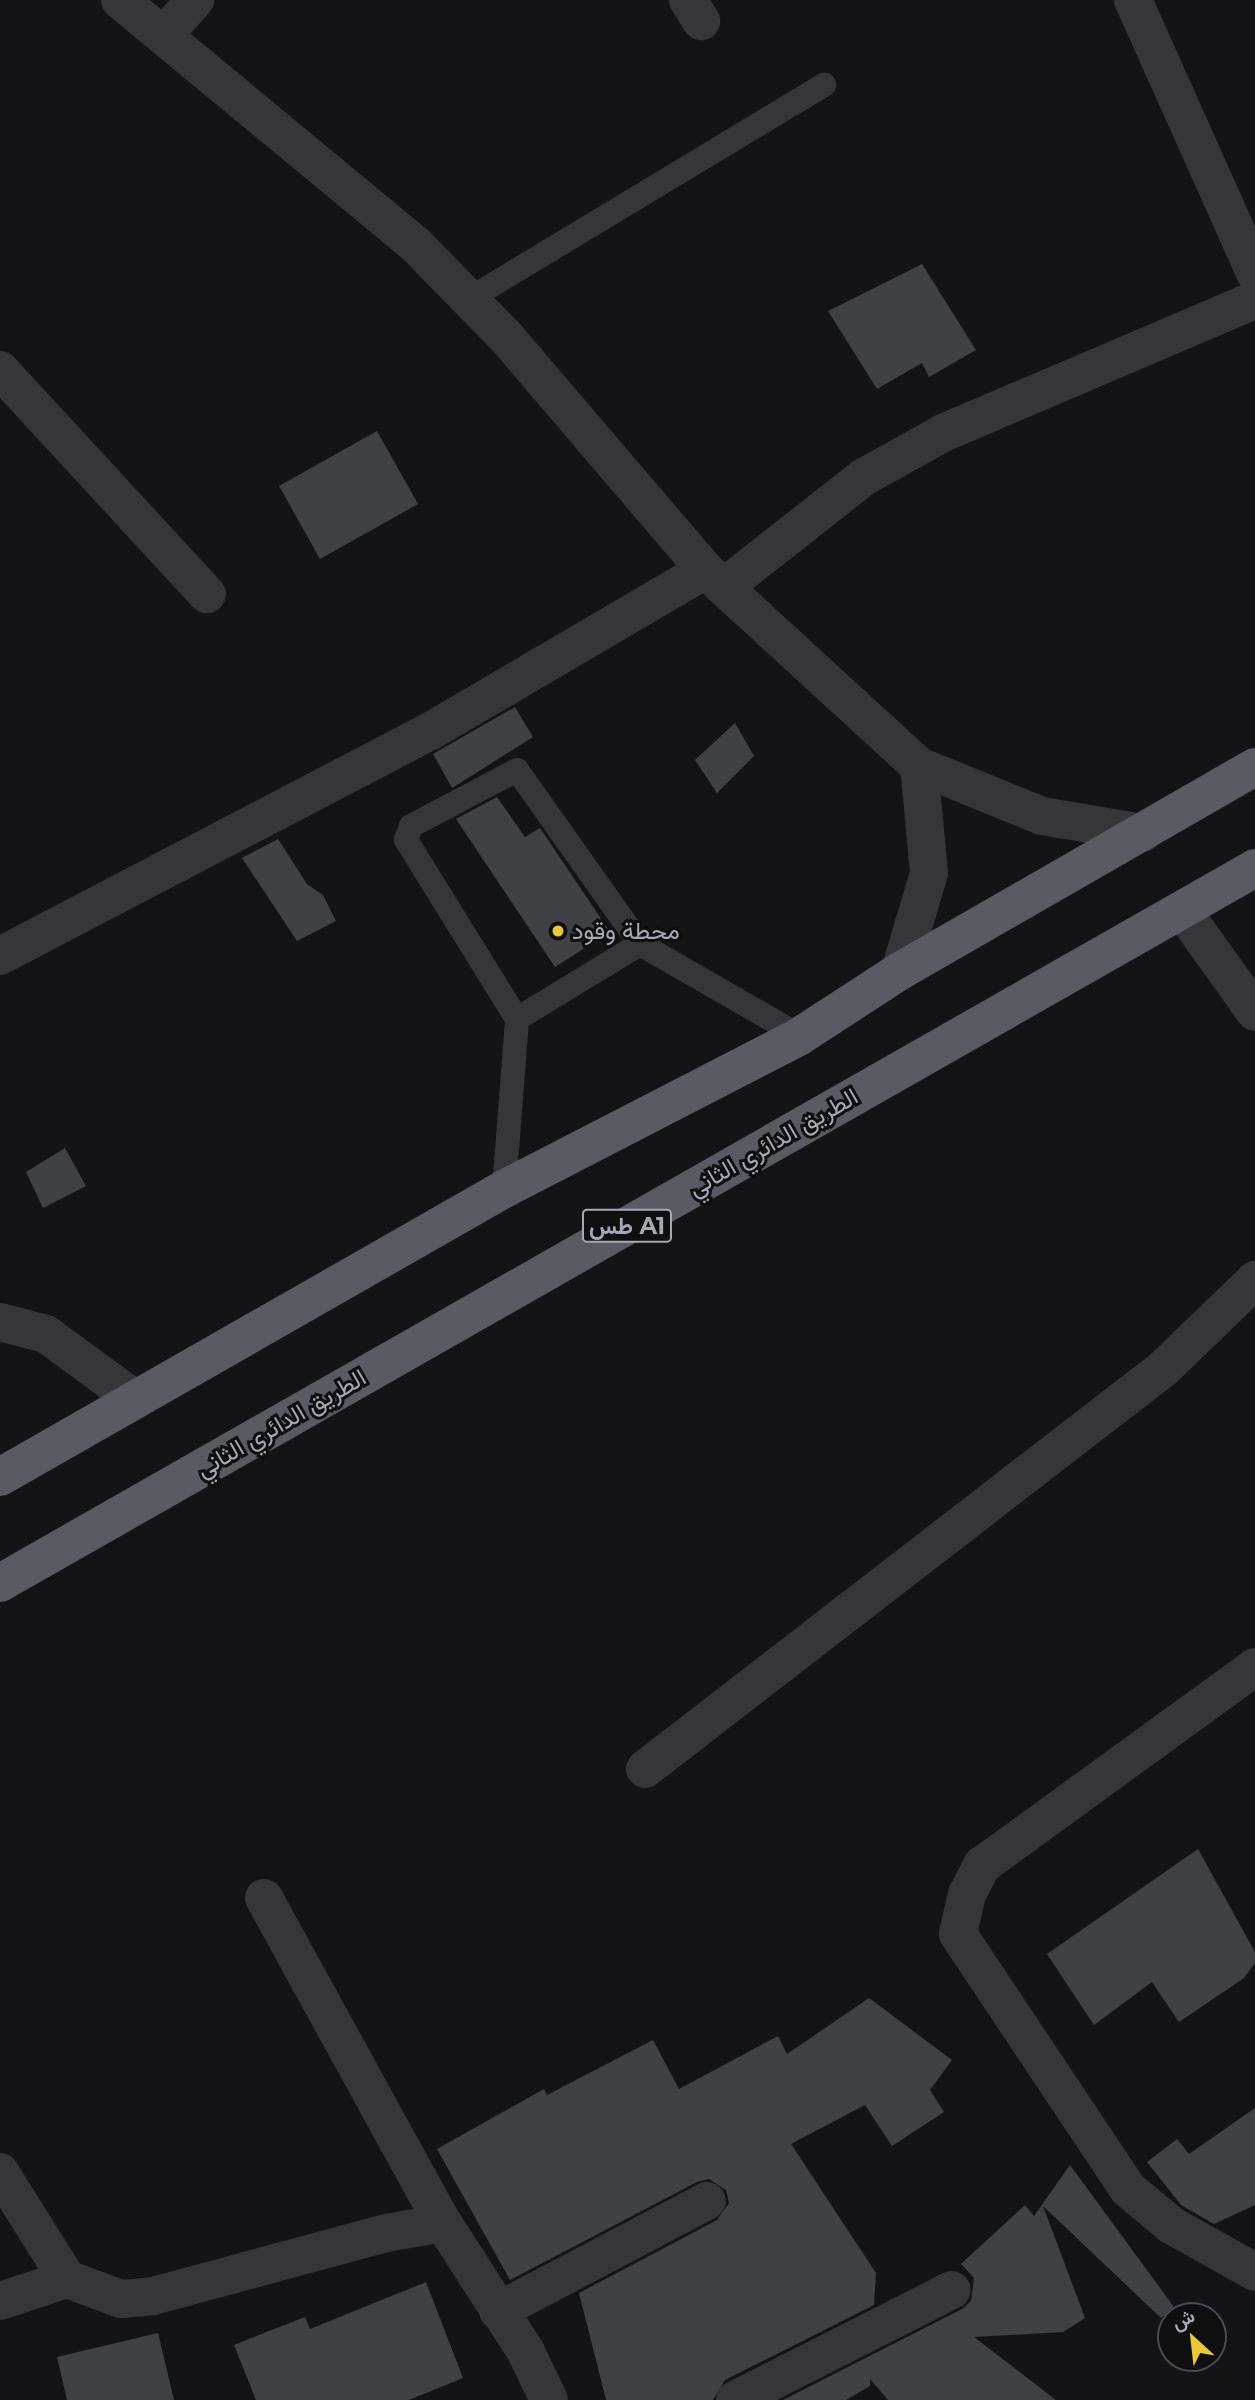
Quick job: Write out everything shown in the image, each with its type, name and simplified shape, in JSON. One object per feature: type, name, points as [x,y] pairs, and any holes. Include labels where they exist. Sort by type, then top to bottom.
[{"type":"highway","points":[[0,1477],[133,1398],[503,1189],[800,1036],[900,971],[1255,769]]},
{"type":"highway","name":"الطريق الدائري الثاني","points":[[0,1583],[1255,868]]},
{"type":"street","points":[[120,0],[416,245],[469,299],[715,579],[919,766],[1042,816],[1143,833]]},
{"type":"street","points":[[164,35],[195,0]]},
{"type":"street","points":[[1133,0],[1255,273]]},
{"type":"street","points":[[0,956],[715,579],[864,477],[943,433],[1255,300]]},
{"type":"street","points":[[0,370],[207,594]]},
{"type":"street","points":[[900,971],[929,873],[919,766]]},
{"type":"street","points":[[1182,910],[1255,1012]]},
{"type":"street","points":[[645,1769],[1164,1368],[1255,1280]]},
{"type":"street","points":[[0,1322],[46,1334],[133,1398]]},
{"type":"street","points":[[1255,1667],[982,1865],[967,1894],[958,1934],[1128,2189],[1171,2225],[1255,2272]]},
{"type":"street","points":[[264,1898],[443,2223],[549,2400]]},
{"type":"street","points":[[0,2172],[67,2279],[121,2299],[153,2296],[386,2233],[443,2223]]},
{"type":"street","points":[[498,2311],[707,2202]]},
{"type":"street","points":[[0,2301],[67,2279]]},
{"type":"street","points":[[735,2400],[952,2290]]},
{"type":"lane","points":[[469,299],[824,85]]},
{"type":"lane","points":[[503,1189],[517,1019],[406,840],[411,826],[517,770],[640,944],[800,1036]]},
{"type":"lane","points":[[517,1019],[640,944]]},
{"type":"building","points":[[922,264],[976,350],[929,377],[922,363],[877,389],[828,311]]},
{"type":"building","points":[[377,431],[418,504],[320,559],[279,486]]},
{"type":"building","points":[[515,707],[533,737],[452,788],[433,754]]},
{"type":"building","points":[[735,723],[754,756],[717,793],[695,760]]},
{"type":"building","points":[[497,797],[525,837],[540,828],[610,932],[555,967],[456,819]]},
{"type":"building","points":[[278,839],[307,884],[323,895],[336,921],[297,941],[242,858]]},
{"type":"building","points":[[65,1148],[86,1186],[43,1208],[26,1172]]},
{"type":"building","points":[[1198,1849],[1255,1952],[1255,1963],[1244,1978],[1179,2022],[1152,1982],[1094,2025],[1047,1954]]},
{"type":"building","points":[[869,1998],[952,2060],[930,2090],[944,2112],[892,2146],[865,2105],[791,2144],[876,2273],[874,2305],[725,2380],[713,2400],[606,2400],[579,2293],[717,2220],[729,2203],[726,2190],[709,2179],[697,2182],[510,2280],[437,2149],[544,2089],[547,2095],[653,2040],[679,2089],[778,2036],[787,2054]]},
{"type":"building","points":[[1255,2108],[1255,2205],[1214,2224],[1181,2205],[1147,2162],[1177,2139],[1189,2154]]},
{"type":"building","points":[[1070,2165],[1170,2302],[1157,2302],[1157,2314],[1043,2206],[1085,2318],[1063,2332],[974,2337],[1056,2400],[888,2400],[870,2379],[870,2386],[846,2400],[783,2400],[962,2309],[971,2301],[974,2278],[961,2264],[1025,2205],[1034,2216]]},
{"type":"building","points":[[426,2282],[463,2378],[409,2400],[256,2400],[234,2345],[305,2317],[310,2329]]},
{"type":"building","points":[[158,2333],[174,2400],[67,2400],[57,2357]]},
{"type":"place","name":"محطة وقود","points":[[558,931]]}]
